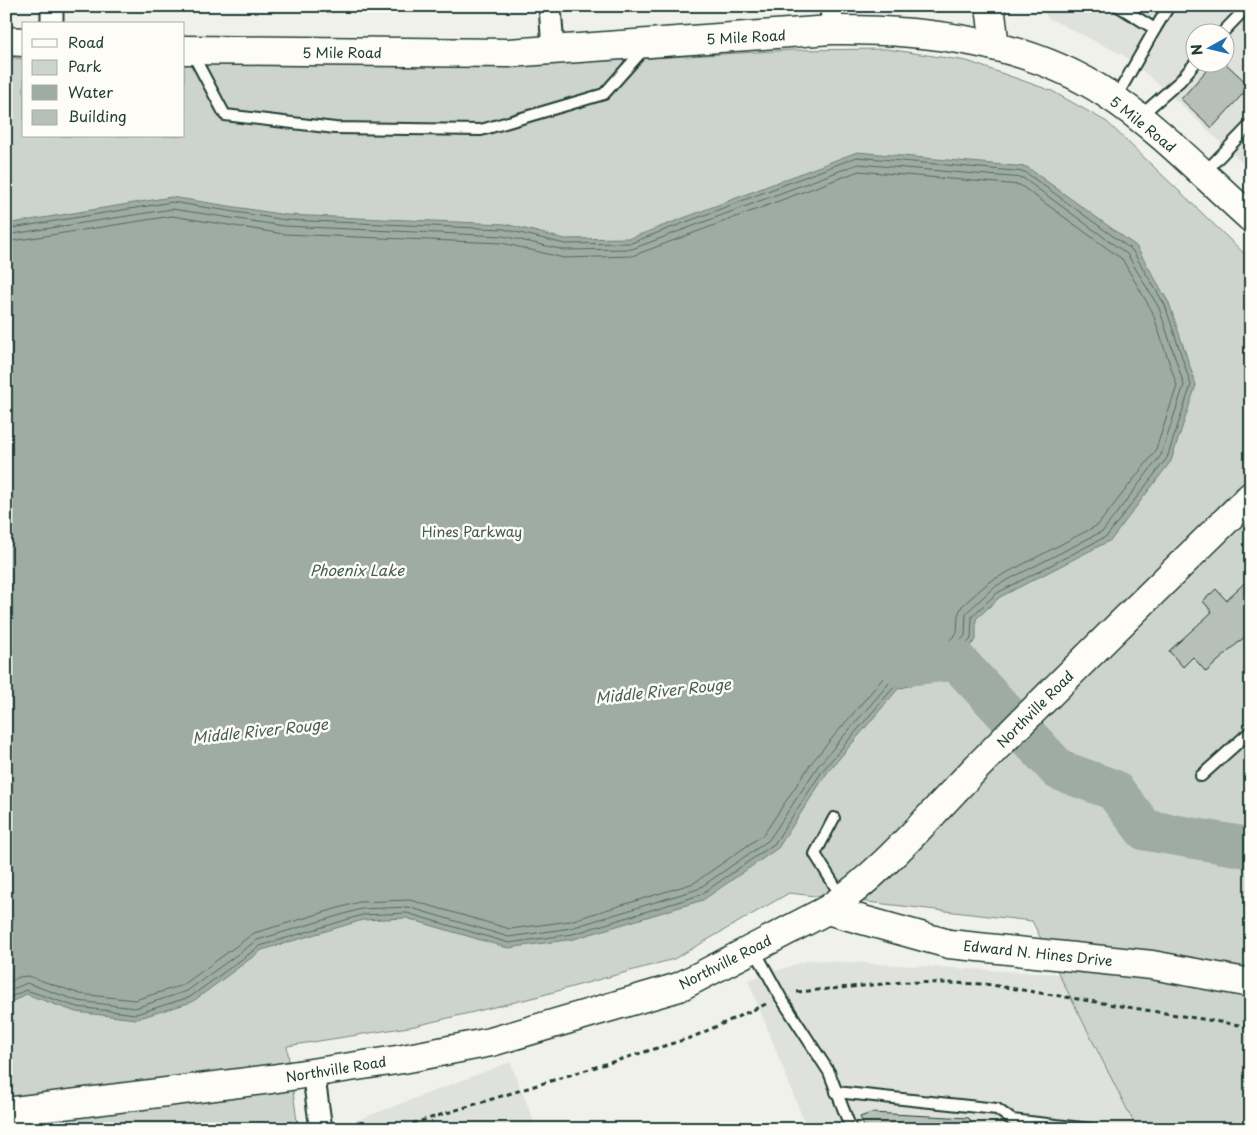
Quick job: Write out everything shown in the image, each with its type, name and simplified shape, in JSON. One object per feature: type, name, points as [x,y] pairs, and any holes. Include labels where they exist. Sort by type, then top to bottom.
[{"type":"street","points":[[52,6],[52,22]]},
{"type":"street","points":[[550,6],[553,50]]},
{"type":"street","points":[[990,6],[995,46]]},
{"type":"street","name":"5 Mile Road","points":[[187,50],[500,53],[649,43],[831,18],[995,46],[1036,59],[1069,74],[1139,117],[1251,218]]},
{"type":"street","points":[[6,41],[22,42]]},
{"type":"street","name":"Northville Road","points":[[6,1112],[270,1079],[313,1071],[403,1059],[491,1042],[551,1026],[678,987],[835,905],[905,843],[954,790],[1251,496]]},
{"type":"street","name":"Edward N. Hines Drive","points":[[835,905],[949,944],[1152,966],[1251,983]]},
{"type":"street","points":[[313,1071],[321,1128]]},
{"type":"lane","points":[[1118,6],[1155,29]]},
{"type":"lane","points":[[1114,100],[1169,6]]},
{"type":"lane","points":[[1233,22],[1248,6]]},
{"type":"lane","points":[[187,50],[225,115],[335,128],[481,130],[604,94],[649,43]]},
{"type":"lane","points":[[1139,117],[1188,72]]},
{"type":"lane","points":[[1203,175],[1251,124]]},
{"type":"lane","points":[[1201,776],[1251,731]]},
{"type":"lane","points":[[834,818],[815,854],[835,905]]},
{"type":"lane","points":[[753,948],[781,998],[829,1072],[851,1129]]},
{"type":"lane","points":[[836,1092],[996,1109],[1013,1124],[1092,1129]]},
{"type":"path","points":[[224,1129],[295,1121],[321,1128]]},
{"type":"shaded area","points":[[1041,6],[1251,6],[1251,171],[1162,87],[1123,55],[1048,18]]},
{"type":"shaded area","points":[[809,960],[1059,974],[1137,1129],[807,1129],[748,980]]},
{"type":"shaded area","points":[[510,1062],[537,1129],[334,1129]]},
{"type":"green space","name":"Phoenix Lake","points":[[887,49],[967,61],[1052,91],[1107,122],[1251,260],[1251,1129],[1137,1129],[1032,921],[789,893],[674,959],[532,998],[415,1026],[287,1046],[298,1129],[6,1129],[6,57],[22,59],[22,138],[185,138],[185,63],[512,66],[792,50]]},
{"type":"water","name":"Phoenix Lake","points":[[857,152],[1027,167],[1136,246],[1169,303],[1196,385],[1171,461],[1111,540],[1000,597],[976,619],[976,640],[937,678],[898,689],[827,773],[778,848],[703,900],[574,939],[508,948],[406,918],[363,920],[262,950],[192,1002],[136,1019],[76,1012],[26,994],[6,1005],[6,224],[171,197],[286,215],[505,224],[565,239],[631,238]]},
{"type":"building","points":[[1234,71],[1250,86],[1212,128],[1181,99],[1205,72]]},
{"type":"building","points":[[1251,577],[1251,631],[1206,672],[1193,657],[1183,667],[1169,651],[1212,612],[1203,601],[1216,589],[1226,600]]},
{"type":"building","points":[[871,1113],[969,1118],[973,1129],[865,1129],[860,1117]]},
{"type":"waterway","name":"Middle River Rouge","points":[[900,666],[956,660],[1059,770],[1114,790],[1145,830],[1251,848]]},
{"type":"park label","name":"Hines Parkway","points":[[472,531]]}]
